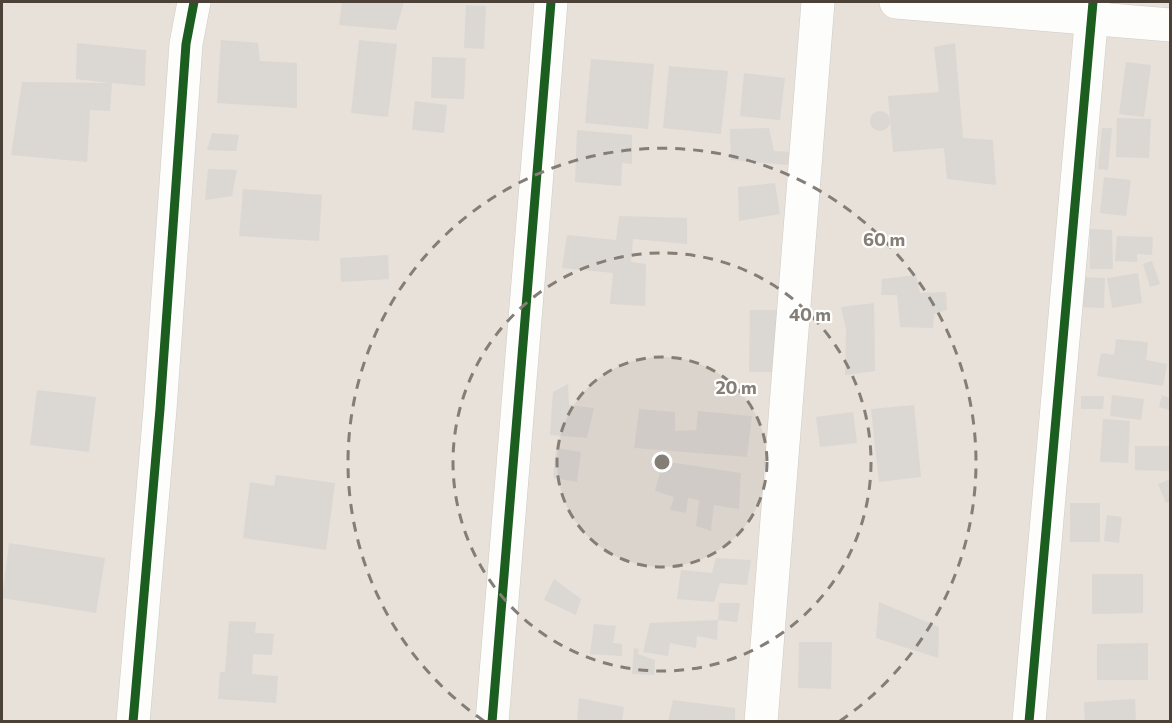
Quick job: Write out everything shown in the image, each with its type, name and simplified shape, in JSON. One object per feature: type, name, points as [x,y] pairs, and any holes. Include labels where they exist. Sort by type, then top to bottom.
[{"type":"street","points":[[133,722],[160,409],[186,44],[194,2]]},
{"type":"street","points":[[492,722],[551,2]]},
{"type":"street","points":[[761,722],[818,2]]},
{"type":"street","points":[[896,2],[1092,10],[1170,25]]},
{"type":"street","points":[[1029,722],[1092,10]]},
{"type":"shaded area","points":[[2,2],[1170,2],[1170,721],[2,721]]},
{"type":"building","points":[[342,2],[404,2],[396,30],[339,25]]},
{"type":"building","points":[[466,5],[486,6],[484,49],[464,48]]},
{"type":"building","points":[[221,40],[258,43],[260,61],[297,63],[297,108],[217,103]]},
{"type":"building","points":[[359,40],[397,44],[388,117],[351,113]]},
{"type":"building","points":[[77,43],[146,50],[145,86],[112,83],[110,111],[90,110],[87,162],[11,155],[22,82],[109,83],[76,79]]},
{"type":"building","points":[[955,43],[963,138],[993,140],[996,185],[947,179],[944,148],[893,152],[888,96],[939,92],[934,47]]},
{"type":"building","points":[[432,57],[466,58],[464,99],[431,98]]},
{"type":"building","points":[[591,59],[654,64],[648,129],[585,123]]},
{"type":"building","points":[[1126,62],[1151,65],[1144,117],[1119,114]]},
{"type":"building","points":[[669,66],[728,71],[721,134],[663,128]]},
{"type":"building","points":[[744,73],[785,78],[780,120],[740,116]]},
{"type":"building","points":[[415,101],[447,105],[444,133],[412,130]]},
{"type":"building","points":[[880,111],[887,114],[890,121],[887,128],[880,131],[873,128],[870,121],[873,114]]},
{"type":"building","points":[[1117,118],[1151,119],[1149,158],[1116,157]]},
{"type":"building","points":[[769,128],[774,151],[791,152],[788,165],[731,160],[730,129]]},
{"type":"building","points":[[1102,128],[1112,128],[1108,170],[1098,169]]},
{"type":"building","points":[[577,130],[632,135],[632,164],[622,163],[621,186],[575,182]]},
{"type":"building","points":[[212,133],[239,135],[236,151],[207,150]]},
{"type":"building","points":[[208,169],[237,170],[232,196],[205,200]]},
{"type":"building","points":[[1104,177],[1131,180],[1126,216],[1100,213]]},
{"type":"building","points":[[775,183],[780,214],[739,221],[738,187]]},
{"type":"building","points":[[243,189],[322,195],[319,241],[239,236]]},
{"type":"building","points":[[619,216],[687,218],[687,244],[633,239],[631,262],[646,264],[645,306],[610,304],[613,273],[562,268],[567,235],[616,240]]},
{"type":"building","points":[[1090,229],[1112,230],[1113,269],[1090,269]]},
{"type":"building","points":[[1117,236],[1153,237],[1152,255],[1137,254],[1137,262],[1115,261]]},
{"type":"building","points":[[388,255],[389,279],[341,282],[340,258]]},
{"type":"building","points":[[1152,261],[1160,284],[1150,287],[1143,264]]},
{"type":"building","points":[[1138,273],[1142,303],[1112,308],[1107,278]]},
{"type":"building","points":[[916,275],[920,293],[946,292],[947,310],[934,314],[933,328],[900,327],[897,295],[881,295],[882,279]]},
{"type":"building","points":[[1078,277],[1105,278],[1104,308],[1077,307]]},
{"type":"building","points":[[874,303],[875,371],[845,375],[846,329],[841,307]]},
{"type":"building","points":[[750,310],[779,310],[778,372],[749,372]]},
{"type":"building","points":[[1116,339],[1148,342],[1146,360],[1167,364],[1163,386],[1097,376],[1101,353],[1114,355]]},
{"type":"building","points":[[568,384],[569,405],[594,408],[587,438],[550,435],[553,392]]},
{"type":"building","points":[[37,390],[96,397],[89,452],[30,445]]},
{"type":"building","points":[[1112,395],[1144,399],[1141,420],[1110,416]]},
{"type":"building","points":[[1162,395],[1170,398],[1170,410],[1159,407]]},
{"type":"building","points":[[1081,396],[1104,396],[1103,409],[1081,409]]},
{"type":"building","points":[[914,405],[921,477],[879,482],[871,409]]},
{"type":"building","points":[[639,409],[675,412],[675,431],[696,430],[698,411],[752,416],[747,457],[634,448]]},
{"type":"building","points":[[853,412],[857,443],[820,447],[816,417]]},
{"type":"building","points":[[1103,419],[1130,421],[1128,463],[1100,462]]},
{"type":"building","points":[[1135,446],[1170,446],[1170,471],[1135,470]]},
{"type":"building","points":[[556,448],[581,452],[577,482],[553,478]]},
{"type":"building","points":[[663,461],[741,473],[739,509],[714,505],[711,531],[696,526],[699,500],[688,498],[686,513],[670,510],[674,497],[655,491]]},
{"type":"building","points":[[276,475],[335,483],[326,550],[243,538],[250,482],[274,486]]},
{"type":"building","points":[[1170,479],[1170,502],[1166,503],[1158,484]]},
{"type":"building","points":[[1070,503],[1100,503],[1100,542],[1070,542]]},
{"type":"building","points":[[1107,515],[1122,517],[1119,543],[1104,541]]},
{"type":"building","points":[[9,543],[105,558],[96,613],[2,598]]},
{"type":"building","points":[[716,558],[751,560],[747,585],[720,583],[714,602],[677,599],[681,570],[712,573]]},
{"type":"building","points":[[1092,574],[1143,574],[1143,613],[1092,614]]},
{"type":"building","points":[[554,579],[581,599],[576,615],[544,600]]},
{"type":"building","points":[[879,602],[939,627],[938,658],[876,638]]},
{"type":"building","points":[[719,603],[740,603],[737,622],[718,620]]},
{"type":"building","points":[[718,620],[717,640],[697,636],[696,648],[670,643],[668,656],[643,652],[650,623]]},
{"type":"building","points":[[229,621],[256,622],[255,633],[274,634],[272,655],[253,654],[252,674],[278,676],[276,703],[218,699],[220,672],[225,672]]},
{"type":"building","points":[[594,624],[616,626],[613,643],[622,644],[622,656],[590,654]]},
{"type":"building","points":[[799,642],[832,642],[831,689],[798,688]]},
{"type":"building","points":[[1148,643],[1148,680],[1097,680],[1097,644]]},
{"type":"building","points":[[634,648],[639,649],[638,654],[655,660],[654,675],[632,674]]},
{"type":"building","points":[[579,698],[624,707],[622,722],[577,722]]},
{"type":"building","points":[[1135,699],[1136,722],[1085,722],[1084,702]]},
{"type":"building","points":[[673,700],[735,708],[735,722],[668,722]]},
{"type":"cycle path","points":[[133,722],[160,409],[186,44],[194,2]]},
{"type":"cycle path","points":[[492,722],[551,2]]},
{"type":"cycle path","points":[[1029,722],[1093,2]]}]
